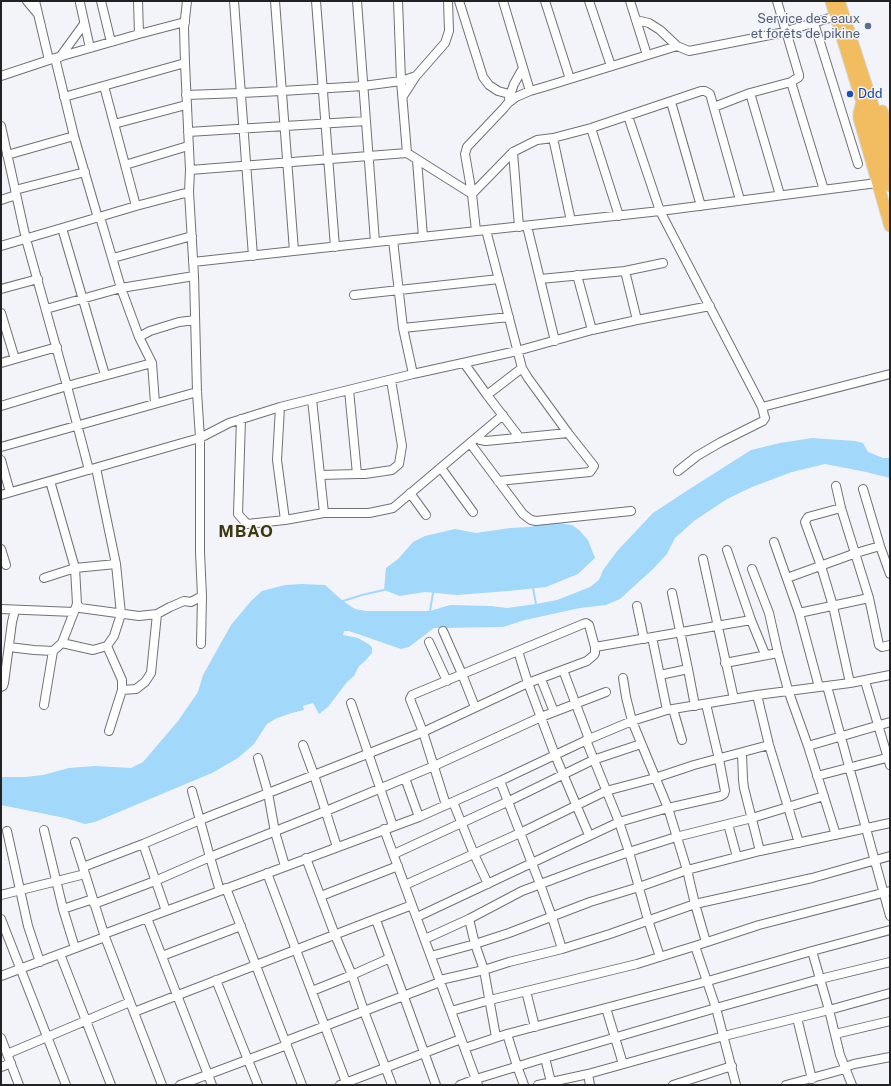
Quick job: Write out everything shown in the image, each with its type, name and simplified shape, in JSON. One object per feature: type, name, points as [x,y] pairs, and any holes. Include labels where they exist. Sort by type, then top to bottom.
[{"type":"highway","points":[[831,1],[867,101],[890,158]]},
{"type":"highway","points":[[840,1],[890,186]]},
{"type":"highway","points":[[867,101],[881,108],[890,133]]},
{"type":"highway","points":[[867,101],[859,113],[859,118],[890,226]]},
{"type":"street","points":[[27,1],[38,13]]},
{"type":"street","points":[[35,1],[54,59],[74,136],[113,258],[121,288],[138,337],[152,363],[155,403]]},
{"type":"street","points":[[101,1],[111,42]]},
{"type":"street","points":[[138,1],[139,34]]},
{"type":"street","points":[[187,1],[185,22],[186,104],[190,170],[189,192],[194,262],[194,320],[200,438],[200,552],[202,596],[201,644]]},
{"type":"street","points":[[234,1],[253,256]]},
{"type":"street","points":[[275,1],[294,251]]},
{"type":"street","points":[[316,1],[335,247]]},
{"type":"street","points":[[357,1],[375,242]]},
{"type":"street","points":[[398,1],[407,153]]},
{"type":"street","points":[[403,96],[416,76],[445,43],[448,37],[448,1]]},
{"type":"street","points":[[459,1],[483,77],[489,85],[498,91],[510,94]]},
{"type":"street","points":[[503,1],[530,91]]},
{"type":"street","points":[[545,1],[570,79]]},
{"type":"street","points":[[589,1],[611,66]]},
{"type":"street","points":[[630,1],[646,55]]},
{"type":"street","points":[[714,107],[750,93],[791,82],[799,77],[777,1]]},
{"type":"street","points":[[80,3],[90,48]]},
{"type":"street","points":[[636,20],[649,23],[660,30],[677,46],[689,51],[786,32],[836,16]]},
{"type":"street","points":[[1,76],[90,48],[185,22]]},
{"type":"street","points":[[814,23],[858,164]]},
{"type":"street","points":[[54,59],[84,24]]},
{"type":"street","points":[[476,231],[466,154],[467,146],[508,103],[516,97],[530,91],[544,88],[677,46]]},
{"type":"street","points":[[64,97],[185,63]]},
{"type":"street","points":[[508,103],[514,84],[523,68]]},
{"type":"street","points":[[186,95],[363,86],[402,81],[416,76]]},
{"type":"street","points":[[791,82],[824,190]]},
{"type":"street","points":[[104,86],[136,206]]},
{"type":"street","points":[[472,194],[513,152],[537,140],[553,138],[591,128],[701,91],[705,91],[710,94],[740,200]]},
{"type":"street","points":[[750,93],[780,195]]},
{"type":"street","points":[[671,102],[701,206]]},
{"type":"street","points":[[114,124],[186,104]]},
{"type":"street","points":[[628,116],[660,211],[762,408],[765,418],[763,421],[721,442],[698,456],[678,471]]},
{"type":"street","points":[[188,132],[366,121]]},
{"type":"street","points":[[1,126],[26,239],[57,347],[77,425],[92,469],[116,564],[121,614],[114,636],[107,646],[93,650],[62,643]]},
{"type":"street","points":[[591,128],[618,216]]},
{"type":"street","points":[[7,155],[74,136]]},
{"type":"street","points":[[553,138],[571,221]]},
{"type":"street","points":[[125,165],[188,146]]},
{"type":"street","points":[[513,152],[523,226],[540,279],[555,341]]},
{"type":"street","points":[[190,170],[407,153],[472,194]]},
{"type":"street","points":[[417,160],[423,237]]},
{"type":"street","points":[[1,200],[16,193],[85,172]]},
{"type":"street","points":[[194,262],[618,216],[877,182]]},
{"type":"street","points":[[1,246],[189,192]]},
{"type":"street","points":[[62,228],[105,375]]},
{"type":"street","points":[[486,230],[509,317],[516,351],[522,368],[568,433],[594,466],[590,472],[498,481]]},
{"type":"street","points":[[113,258],[192,236]]},
{"type":"street","points":[[393,240],[403,328],[413,374]]},
{"type":"street","points":[[540,279],[625,271],[663,263]]},
{"type":"street","points":[[625,271],[637,320]]},
{"type":"street","points":[[577,275],[592,330]]},
{"type":"street","points":[[46,309],[121,288],[194,276]]},
{"type":"street","points":[[1,289],[38,279]]},
{"type":"street","points":[[354,295],[499,279]]},
{"type":"street","points":[[1,495],[200,438],[240,419],[312,399],[413,374],[516,351],[592,330],[710,306]]},
{"type":"street","points":[[1,313],[15,359]]},
{"type":"street","points":[[403,328],[509,317]]},
{"type":"street","points":[[138,337],[150,331],[179,322],[194,320]]},
{"type":"street","points":[[1,363],[57,347]]},
{"type":"street","points":[[1,406],[105,375],[152,363]]},
{"type":"street","points":[[464,363],[486,395],[520,438]]},
{"type":"street","points":[[486,395],[522,368]]},
{"type":"street","points":[[762,408],[890,374]]},
{"type":"street","points":[[320,475],[365,474],[392,470],[399,464],[402,446],[391,380]]},
{"type":"street","points":[[349,390],[357,474]]},
{"type":"street","points":[[1,447],[197,392]]},
{"type":"street","points":[[312,399],[324,513]]},
{"type":"street","points":[[280,408],[278,460],[285,520]]},
{"type":"street","points":[[240,419],[238,514],[247,524],[285,520],[324,513],[369,513],[393,508],[503,415]]},
{"type":"street","points":[[477,437],[483,441],[568,433]]},
{"type":"street","points":[[470,443],[523,514],[531,520],[536,521],[631,511]]},
{"type":"street","points":[[1,460],[10,492]]},
{"type":"street","points":[[441,468],[473,512]]},
{"type":"street","points":[[44,704],[53,651],[62,643],[76,608],[75,568],[50,481]]},
{"type":"street","points":[[836,486],[841,508],[869,598],[879,645],[882,647],[890,645]]},
{"type":"street","points":[[863,489],[890,574]]},
{"type":"street","points":[[410,493],[426,516]]},
{"type":"street","points":[[841,508],[808,517],[805,522],[821,566],[833,606],[850,683]]},
{"type":"street","points":[[774,542],[841,736],[875,860],[887,892],[890,916]]},
{"type":"street","points":[[787,578],[880,546]]},
{"type":"street","points":[[1,549],[6,565]]},
{"type":"street","points":[[727,550],[751,620],[765,654]]},
{"type":"street","points":[[703,560],[734,699]]},
{"type":"street","points":[[44,578],[75,568],[116,564]]},
{"type":"street","points":[[752,569],[769,613],[788,690],[808,746],[836,835]]},
{"type":"street","points":[[672,593],[694,706]]},
{"type":"street","points":[[1,609],[80,608],[139,616],[157,614],[184,601],[191,602],[202,596]]},
{"type":"street","points":[[799,613],[869,598]]},
{"type":"street","points":[[637,606],[670,710],[682,740]]},
{"type":"street","points":[[1,687],[4,683],[15,610]]},
{"type":"street","points":[[122,690],[136,689],[145,682],[152,673],[157,614]]},
{"type":"street","points":[[595,647],[751,620]]},
{"type":"street","points":[[1,895],[56,881],[84,870],[200,820],[423,732],[528,683],[591,658],[595,653],[595,647],[589,626],[586,624],[462,674],[410,697],[423,732],[434,766],[449,804],[461,823],[488,884]]},
{"type":"street","points":[[443,631],[475,707]]},
{"type":"street","points":[[429,642],[447,681]]},
{"type":"street","points":[[107,646],[122,680],[122,690],[109,731]]},
{"type":"street","points":[[9,647],[53,651]]},
{"type":"street","points":[[518,651],[528,683],[555,755],[589,835]]},
{"type":"street","points":[[725,663],[765,654],[778,653]]},
{"type":"street","points":[[563,670],[588,739],[593,760],[619,822],[660,957]]},
{"type":"street","points":[[660,675],[688,670]]},
{"type":"street","points":[[1,976],[223,889],[418,817],[500,782],[588,739],[632,721],[670,710],[788,690],[865,681],[890,675]]},
{"type":"street","points":[[623,678],[632,721],[668,808],[687,870],[706,942]]},
{"type":"street","points":[[541,679],[554,712]]},
{"type":"street","points":[[817,776],[889,760],[865,681]]},
{"type":"street","points":[[63,909],[94,901],[155,880],[380,789],[541,717],[606,692]]},
{"type":"street","points":[[757,695],[769,745],[799,843]]},
{"type":"street","points":[[351,703],[380,789],[394,854],[477,1082]]},
{"type":"street","points":[[417,917],[619,822],[724,794],[725,791],[719,759],[706,704]]},
{"type":"street","points":[[808,746],[890,722]]},
{"type":"street","points":[[394,854],[508,802],[593,760],[641,744]]},
{"type":"street","points":[[303,745],[338,847]]},
{"type":"street","points":[[405,885],[520,833],[606,791],[769,745]]},
{"type":"street","points":[[742,753],[743,780],[760,851]]},
{"type":"street","points":[[258,758],[268,793],[275,832],[285,866]]},
{"type":"street","points":[[405,778],[418,817]]},
{"type":"street","points":[[500,782],[540,884],[562,949]]},
{"type":"street","points":[[192,791],[210,857],[223,889],[241,926],[302,1085]]},
{"type":"street","points":[[425,939],[469,919],[516,894],[629,852],[676,837],[752,818],[824,796]]},
{"type":"street","points":[[431,956],[514,931],[590,902],[687,870],[737,856],[890,823]]},
{"type":"street","points":[[728,824],[737,856]]},
{"type":"street","points":[[44,830],[63,909],[75,948]]},
{"type":"street","points":[[7,831],[28,926],[40,962]]},
{"type":"street","points":[[75,842],[104,936],[162,1085]]},
{"type":"street","points":[[143,844],[166,911]]},
{"type":"street","points":[[180,1085],[248,1060],[324,1026],[440,981],[562,949],[695,904],[812,878],[890,856]]},
{"type":"street","points":[[306,858],[352,975],[392,1085]]},
{"type":"street","points":[[321,896],[398,866]]},
{"type":"street","points":[[267,873],[312,991],[344,1084],[461,1039]]},
{"type":"street","points":[[451,1011],[637,964],[759,925],[887,892]]},
{"type":"street","points":[[134,1012],[412,906]]},
{"type":"street","points":[[147,918],[212,1085]]},
{"type":"street","points":[[1,919],[3,930],[66,1085]]},
{"type":"street","points":[[469,919],[475,944],[484,970],[496,1037]]},
{"type":"street","points":[[376,920],[436,1085]]},
{"type":"street","points":[[162,956],[241,926]]},
{"type":"street","points":[[465,1048],[496,1037],[708,981],[812,950],[890,930]]},
{"type":"street","points":[[695,946],[716,1008],[736,1085]]},
{"type":"street","points":[[812,950],[840,1055],[852,1085]]},
{"type":"street","points":[[60,954],[111,1085]]},
{"type":"street","points":[[312,991],[390,958]]},
{"type":"street","points":[[460,1085],[477,1082],[517,1066],[614,1037],[820,979],[890,962]]},
{"type":"street","points":[[216,980],[258,1085]]},
{"type":"street","points":[[526,991],[535,1027]]},
{"type":"street","points":[[538,1085],[588,1074],[724,1036],[890,993]]},
{"type":"street","points":[[7,1054],[130,1002]]},
{"type":"street","points":[[606,1008],[622,1064]]},
{"type":"street","points":[[796,1018],[812,1078]]},
{"type":"street","points":[[835,1034],[890,1022]]},
{"type":"street","points":[[507,1034],[524,1085]]},
{"type":"street","points":[[1,1038],[19,1085]]},
{"type":"street","points":[[786,1085],[845,1069],[854,1064],[890,1057]]},
{"type":"street","points":[[545,1058],[552,1082]]},
{"type":"street","points":[[1,1067],[11,1063]]},
{"type":"street","points":[[673,1085],[732,1066]]},
{"type":"street","points":[[588,1074],[590,1085]]},
{"type":"water","points":[[812,438],[855,441],[863,443],[868,452],[883,458],[890,458],[890,478],[825,464],[792,472],[752,487],[727,499],[694,521],[675,538],[667,554],[653,569],[620,599],[606,605],[580,608],[525,620],[503,627],[434,628],[409,647],[401,649],[349,631],[344,631],[343,635],[358,638],[370,645],[372,648],[372,653],[359,666],[354,676],[347,682],[328,707],[319,714],[313,703],[303,706],[304,710],[277,718],[267,724],[254,744],[238,758],[212,773],[95,822],[85,824],[65,818],[1,805],[1,777],[43,775],[69,768],[95,766],[131,768],[143,762],[178,721],[198,692],[203,675],[231,625],[251,601],[262,591],[285,585],[325,585],[343,601],[355,609],[366,611],[430,611],[450,605],[507,608],[557,600],[590,587],[599,580],[603,570],[618,550],[653,513],[688,490],[751,450],[780,443]]},
{"type":"water","points":[[551,522],[572,525],[588,540],[595,558],[578,574],[546,587],[508,591],[457,595],[425,592],[400,596],[384,590],[386,568],[398,559],[413,542],[425,536],[455,529],[476,533],[510,528],[530,527]]},
{"type":"waterway","points":[[533,588],[536,604]]},
{"type":"waterway","points":[[343,601],[384,590]]},
{"type":"waterway","points":[[430,611],[433,593]]},
{"type":"place","name":"Service des eaux et forêts de pikine","points":[[868,26]]},
{"type":"place","name":"Ddd","points":[[850,94]]},
{"type":"district","name":"MBAO","points":[[246,532]]}]
